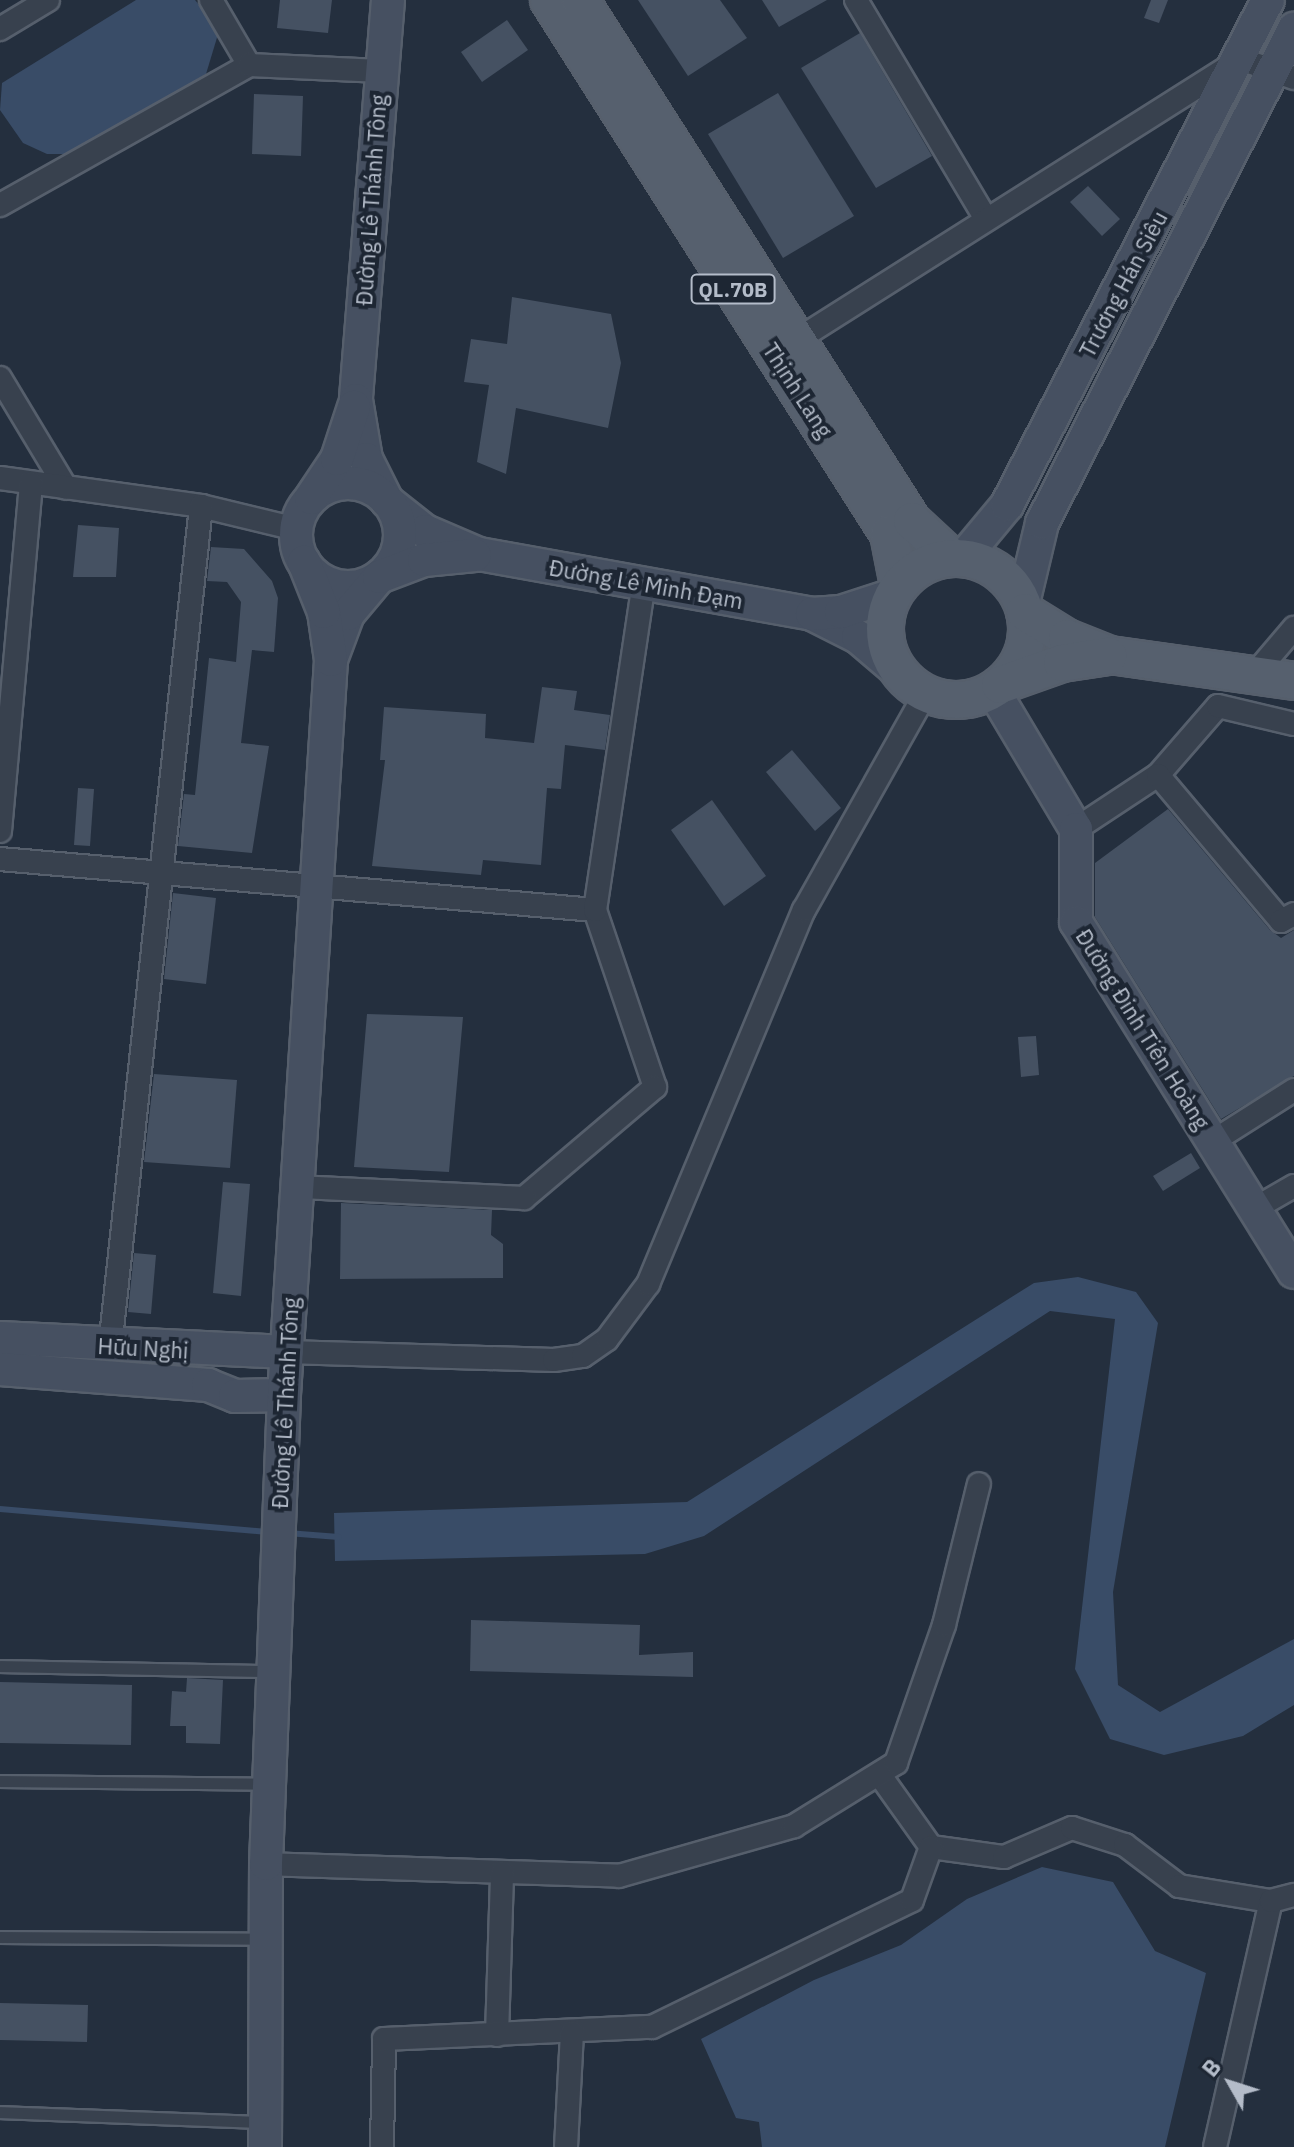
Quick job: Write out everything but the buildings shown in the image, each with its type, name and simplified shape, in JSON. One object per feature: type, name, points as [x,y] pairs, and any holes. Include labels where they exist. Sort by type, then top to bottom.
[{"type":"main road","name":"Đường Lê Thánh Tông","points":[[311,499],[337,459],[356,400],[388,0]]},
{"type":"main road","name":"Thịnh Lang","points":[[549,0],[889,534],[896,590]]},
{"type":"main road","name":"Thịnh Lang","points":[[580,0],[912,521],[958,558]]},
{"type":"main road","name":"Trương Hán Siêu","points":[[958,558],[1007,505],[1241,59],[1268,0]]},
{"type":"main road","name":"Trương Hán Siêu","points":[[1024,608],[1042,523],[1284,74],[1294,29]]},
{"type":"main road","name":"Đường Lê Thánh Tông","points":[[356,400],[366,459],[387,501]]},
{"type":"main road","points":[[341,484],[374,490],[425,531],[479,554],[424,560],[346,587],[329,584],[304,562],[296,529],[311,499],[341,484]]},
{"type":"main road","points":[[379,577],[398,549],[400,532],[387,501]]},
{"type":"main road","name":"Đường Lê Minh Đạm","points":[[479,554],[812,614],[841,612],[896,590]]},
{"type":"main road","points":[[1110,655],[1062,663],[959,701],[925,694],[898,671],[884,634],[896,590],[923,566],[958,558],[999,572],[1024,608],[1067,638],[1110,655],[1294,681]]},
{"type":"main road","name":"Đường Lê Thánh Tông","points":[[265,2135],[266,1864],[284,1395],[331,660],[324,612],[304,562]]},
{"type":"main road","name":"Đường Lê Thánh Tông","points":[[331,660],[348,614],[379,577]]},
{"type":"main road","points":[[997,688],[1023,652],[1024,608]]},
{"type":"main road","name":"Đường Lê Minh Đạm","points":[[812,614],[858,637],[898,671]]},
{"type":"main road","points":[[997,688],[1076,829]]},
{"type":"main road","name":"Đường Đinh Tiên Hoàng","points":[[1076,829],[1076,922],[1294,1272]]},
{"type":"main road","name":"Hữu Nghị","points":[[0,1338],[110,1347],[287,1352]]},
{"type":"main road","name":"Hữu Nghị","points":[[0,1369],[208,1385],[235,1396],[284,1395]]},
{"type":"street","points":[[0,29],[48,0]]},
{"type":"street","points":[[211,0],[249,65]]},
{"type":"street","points":[[856,0],[986,219]]},
{"type":"street","points":[[797,340],[1241,59],[1284,74]]},
{"type":"street","points":[[0,205],[249,65],[381,71]]},
{"type":"street","points":[[0,380],[66,488]]},
{"type":"street","points":[[0,478],[201,506],[296,529]]},
{"type":"street","points":[[0,831],[31,483]]},
{"type":"street","points":[[110,1347],[201,506]]},
{"type":"street","points":[[297,1187],[524,1198],[655,1087],[595,910],[644,584]]},
{"type":"street","points":[[1254,675],[1294,628]]},
{"type":"street","points":[[287,1352],[554,1360],[583,1356],[607,1339],[648,1284],[804,910],[925,694]]},
{"type":"street","points":[[1076,829],[1158,775],[1218,706],[1294,724]]},
{"type":"street","points":[[1158,775],[1281,921],[1294,914]]},
{"type":"street","points":[[0,859],[595,910]]},
{"type":"street","points":[[1212,1142],[1294,1090]]},
{"type":"street","points":[[1254,1209],[1294,1186]]},
{"type":"street","points":[[266,1864],[619,1876],[794,1826],[896,1763],[939,1639],[979,1484]]},
{"type":"street","points":[[879,1774],[931,1847],[1004,1857],[1072,1828],[1125,1845],[1179,1886],[1271,1901],[1294,1895]]},
{"type":"street","points":[[382,2147],[384,2039],[652,2027],[912,1900],[931,1847]]},
{"type":"street","points":[[497,2035],[502,1872]]},
{"type":"street","points":[[1215,2147],[1271,1901]]},
{"type":"street","points":[[566,2147],[572,2032]]},
{"type":"lane","points":[[0,1666],[274,1671]]},
{"type":"lane","points":[[0,1781],[269,1784]]},
{"type":"lane","points":[[0,1937],[266,1939]]},
{"type":"lane","points":[[0,2112],[265,2135]]},
{"type":"water","points":[[136,0],[195,0],[219,31],[206,74],[107,136],[65,154],[47,154],[23,143],[0,110],[2,83]]},
{"type":"water","points":[[1078,1277],[1136,1292],[1158,1323],[1113,1592],[1118,1685],[1160,1712],[1294,1639],[1294,1705],[1243,1736],[1164,1755],[1110,1739],[1075,1669],[1115,1319],[1050,1311],[704,1536],[645,1554],[335,1561],[334,1513],[687,1502],[1034,1283]]},
{"type":"water","points":[[1042,1867],[1113,1882],[1155,1951],[1206,1973],[1165,2147],[762,2147],[759,2122],[736,2118],[701,2039],[814,1980],[901,1945],[967,1899]]},
{"type":"waterway","points":[[0,1509],[267,1532]]},
{"type":"waterway","points":[[287,1533],[339,1537]]}]
